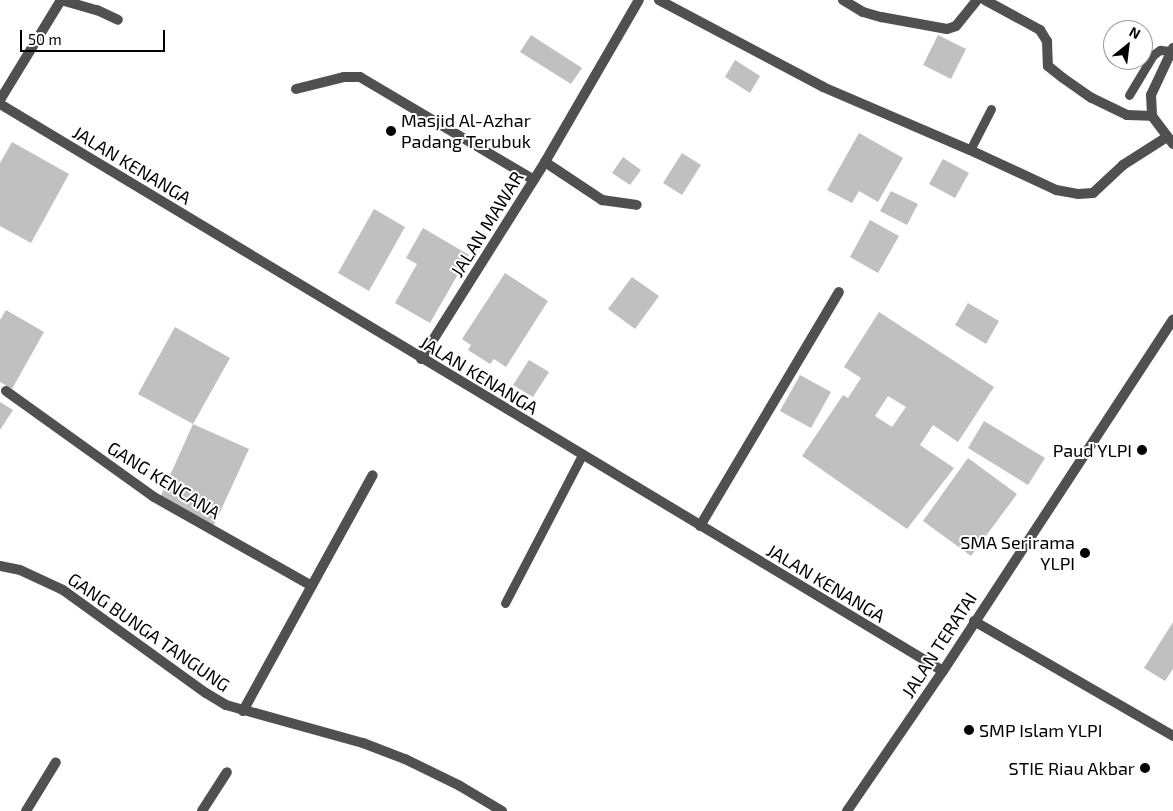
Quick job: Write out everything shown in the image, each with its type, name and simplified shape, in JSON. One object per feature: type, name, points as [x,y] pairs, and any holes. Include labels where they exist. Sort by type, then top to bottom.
[{"type":"street","points":[[0,102],[61,0],[97,10],[118,20]]},
{"type":"street","name":"JALAN MAWAR","points":[[421,359],[545,162],[639,0]]},
{"type":"street","points":[[659,0],[823,87],[970,150],[1056,190],[1078,194],[1093,193],[1123,165],[1170,141],[1152,116],[1151,94],[1172,49]]},
{"type":"street","points":[[843,0],[862,12],[947,30],[956,26],[977,0]]},
{"type":"street","points":[[985,0],[1040,30],[1047,41],[1048,66],[1077,88],[1126,115],[1152,116]]},
{"type":"street","points":[[296,90],[344,77],[360,77],[534,180]]},
{"type":"street","name":"JALAN KENANGA","points":[[0,102],[421,359],[942,671]]},
{"type":"street","points":[[545,162],[602,200],[618,204],[637,205]]},
{"type":"street","points":[[700,526],[839,292]]},
{"type":"street","name":"JALAN TERATAI","points":[[847,811],[942,671],[1173,320]]},
{"type":"street","name":"GANG KENCANA","points":[[6,391],[154,497],[312,586]]},
{"type":"street","points":[[242,711],[373,475]]},
{"type":"street","name":"GANG BUNGA TANGUNG","points":[[0,566],[20,570],[63,590],[206,693],[242,711],[326,732],[405,758],[460,786],[502,811]]},
{"type":"street","points":[[974,621],[1173,736]]},
{"type":"street","points":[[26,811],[56,762]]},
{"type":"street","points":[[202,811],[227,772]]},
{"type":"lane","points":[[1128,95],[1153,55],[1160,50],[1172,49]]},
{"type":"lane","points":[[970,150],[991,109]]},
{"type":"lane","points":[[505,603],[582,455]]},
{"type":"building","points":[[531,35],[582,68],[571,84],[520,52]]},
{"type":"building","points":[[938,35],[966,49],[951,79],[923,65]]},
{"type":"building","points":[[735,60],[760,76],[750,93],[725,77]]},
{"type":"building","points":[[859,133],[903,158],[878,202],[859,191],[852,203],[827,190]]},
{"type":"building","points":[[12,142],[69,174],[31,243],[0,226],[0,163]]},
{"type":"building","points":[[682,153],[701,165],[682,195],[663,183]]},
{"type":"building","points":[[623,157],[641,170],[630,185],[612,173]]},
{"type":"building","points":[[943,159],[969,173],[955,198],[929,184]]},
{"type":"building","points":[[891,191],[918,204],[907,225],[880,211]]},
{"type":"building","points":[[374,209],[405,227],[369,291],[338,273]]},
{"type":"building","points":[[870,220],[899,236],[878,273],[850,257]]},
{"type":"building","points":[[423,228],[469,255],[430,323],[395,303],[417,264],[406,258]]},
{"type":"building","points":[[505,273],[548,301],[506,367],[494,359],[490,364],[468,350],[471,345],[462,339]]},
{"type":"building","points":[[632,277],[659,296],[635,329],[608,309]]},
{"type":"building","points":[[968,303],[999,321],[986,344],[955,325]]},
{"type":"building","points":[[6,310],[44,332],[12,389],[0,382],[0,320]]},
{"type":"building","points":[[879,312],[994,387],[958,442],[933,425],[920,445],[954,468],[907,529],[802,456],[843,395],[848,398],[861,378],[844,367]],"holes":[[[888,396],[906,407],[892,427],[875,416]]]},
{"type":"building","points":[[175,327],[230,358],[193,424],[138,394]]},
{"type":"building","points":[[529,360],[549,372],[533,397],[513,385]]},
{"type":"building","points":[[800,375],[831,392],[811,428],[780,411]]},
{"type":"building","points":[[0,402],[13,410],[0,430]]},
{"type":"building","points":[[984,421],[1045,458],[1028,485],[968,448]]},
{"type":"building","points":[[193,424],[249,449],[214,525],[159,500]]},
{"type":"building","points":[[968,458],[1017,494],[971,556],[923,521]]},
{"type":"building","points":[[1173,622],[1173,669],[1165,681],[1144,668]]},
{"type":"place","name":"Masjid Al-Azhar Padang Terubuk","points":[[391,131]]},
{"type":"place","name":"Paud YLPI","points":[[1142,450]]},
{"type":"place","name":"SMA Serirama YLPI","points":[[1085,553]]},
{"type":"place","name":"SMP Islam YLPI","points":[[969,730]]},
{"type":"place","name":"STIE Riau Akbar","points":[[1145,768]]}]
